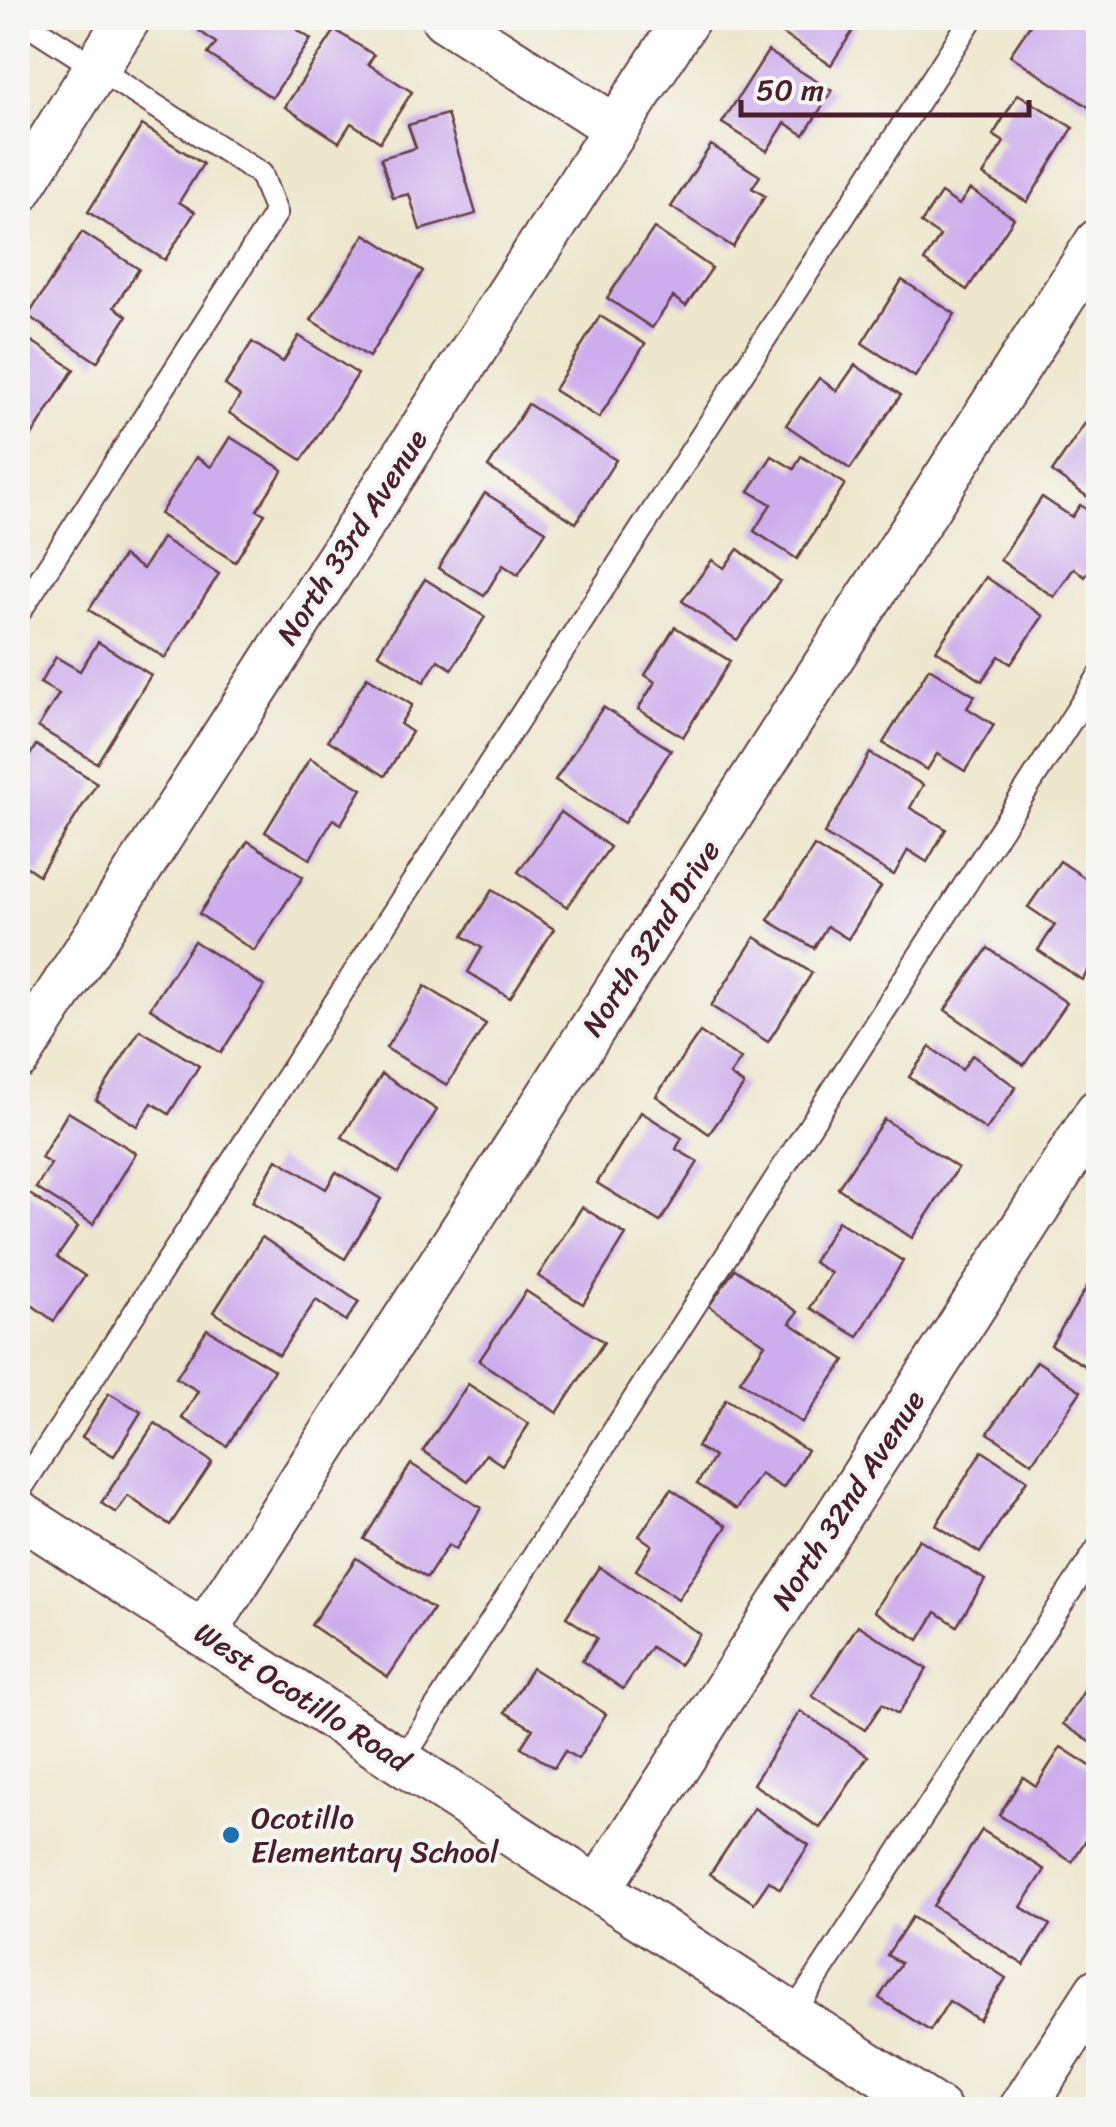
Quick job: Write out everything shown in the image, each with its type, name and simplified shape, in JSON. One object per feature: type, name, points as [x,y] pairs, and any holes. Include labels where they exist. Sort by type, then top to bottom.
[{"type":"street","points":[[18,192],[128,18]]},
{"type":"street","points":[[444,18],[616,128]]},
{"type":"street","name":"North 33rd Avenue","points":[[18,1057],[687,18]]},
{"type":"street","name":"North 32nd Drive","points":[[204,1633],[1097,249]]},
{"type":"street","name":"North 32nd Avenue","points":[[598,1890],[1098,1112]]},
{"type":"street","name":"West Ocotillo Road","points":[[18,1512],[938,2110]]},
{"type":"street","points":[[1021,2110],[1098,1991]]},
{"type":"lane","points":[[18,614],[276,213],[260,174],[19,18]]},
{"type":"lane","points":[[18,1492],[972,18]]},
{"type":"lane","points":[[401,1762],[1098,678]]},
{"type":"lane","points":[[792,2015],[1098,1548]]},
{"type":"building","points":[[200,18],[279,18],[311,39],[272,98],[208,54],[216,43],[194,27]]},
{"type":"building","points":[[794,18],[861,18],[831,65],[783,34]]},
{"type":"building","points":[[1035,18],[1098,18],[1098,102],[1093,110],[1010,55]]},
{"type":"building","points":[[335,30],[374,55],[368,64],[412,92],[380,142],[351,123],[339,142],[285,107]]},
{"type":"building","points":[[768,51],[832,91],[804,135],[785,123],[767,151],[722,123]]},
{"type":"building","points":[[1018,94],[1073,128],[1027,202],[983,175],[1004,142],[993,135]]},
{"type":"building","points":[[447,114],[476,214],[420,230],[409,194],[393,198],[381,158],[416,148],[408,125]]},
{"type":"building","points":[[142,125],[203,164],[179,202],[195,212],[165,260],[88,212]]},
{"type":"building","points":[[711,145],[760,176],[752,188],[765,196],[733,247],[671,207]]},
{"type":"building","points":[[970,189],[1014,218],[967,290],[924,261],[940,236],[921,223],[941,193],[959,205]]},
{"type":"building","points":[[654,228],[712,268],[686,306],[673,297],[652,328],[607,298]]},
{"type":"building","points":[[82,232],[139,269],[114,307],[127,316],[97,362],[28,316]]},
{"type":"building","points":[[365,234],[423,271],[369,357],[311,320]]},
{"type":"building","points":[[902,280],[955,314],[915,377],[862,343]]},
{"type":"building","points":[[600,316],[645,344],[599,418],[554,390]]},
{"type":"building","points":[[18,332],[74,369],[18,458]]},
{"type":"building","points":[[299,336],[358,374],[302,460],[229,413],[240,396],[225,385],[252,342],[283,362]]},
{"type":"building","points":[[855,365],[901,395],[850,469],[786,425],[819,378],[837,391]]},
{"type":"building","points":[[528,404],[616,460],[576,523],[488,467]]},
{"type":"building","points":[[1098,404],[1098,504],[1052,472]]},
{"type":"building","points":[[230,437],[283,470],[257,510],[265,514],[235,562],[160,514],[196,457],[211,467]]},
{"type":"building","points":[[772,456],[794,469],[801,456],[845,484],[797,559],[754,531],[771,504],[749,491]]},
{"type":"building","points":[[485,493],[546,531],[518,575],[503,565],[484,596],[438,568]]},
{"type":"building","points":[[1042,497],[1072,517],[1080,505],[1098,517],[1098,557],[1085,577],[1074,568],[1054,597],[1000,560]]},
{"type":"building","points":[[162,538],[219,574],[165,658],[89,610],[123,556],[143,569]]},
{"type":"building","points":[[738,549],[780,581],[737,640],[682,601],[712,560],[724,568]]},
{"type":"building","points":[[986,577],[1043,616],[1011,664],[999,656],[982,681],[936,650]]},
{"type":"building","points":[[425,579],[485,617],[452,669],[438,660],[424,682],[378,653]]},
{"type":"building","points":[[675,627],[730,661],[683,737],[638,709],[655,682],[645,675]]},
{"type":"building","points":[[98,642],[151,675],[97,763],[38,727],[59,694],[40,683],[56,657],[80,671]]},
{"type":"building","points":[[929,668],[975,696],[967,708],[994,725],[965,771],[937,754],[927,770],[883,743]]},
{"type":"building","points":[[367,677],[412,705],[400,724],[412,732],[385,776],[328,740]]},
{"type":"building","points":[[603,707],[671,750],[624,823],[555,780]]},
{"type":"building","points":[[36,745],[97,783],[39,875],[18,861],[18,775]]},
{"type":"building","points":[[870,753],[923,785],[910,808],[946,829],[927,862],[908,850],[894,875],[824,834]]},
{"type":"building","points":[[310,758],[362,789],[341,824],[333,819],[310,859],[265,832]]},
{"type":"building","points":[[561,812],[610,847],[567,907],[518,872]]},
{"type":"building","points":[[248,841],[303,877],[254,951],[199,914]]},
{"type":"building","points":[[814,846],[881,887],[848,939],[827,926],[814,948],[768,920]]},
{"type":"building","points":[[1060,861],[1098,887],[1098,956],[1082,980],[1038,950],[1055,925],[1028,907]]},
{"type":"building","points":[[492,890],[554,929],[510,998],[468,972],[482,948],[463,936]]},
{"type":"building","points":[[755,937],[812,973],[768,1042],[711,1006]]},
{"type":"building","points":[[194,941],[264,986],[221,1053],[150,1008]]},
{"type":"building","points":[[988,948],[1067,1003],[1024,1065],[945,1010]]},
{"type":"building","points":[[425,986],[486,1024],[447,1085],[386,1048]]},
{"type":"building","points":[[140,1030],[199,1066],[169,1114],[152,1103],[137,1126],[96,1100]]},
{"type":"building","points":[[700,1032],[741,1059],[730,1075],[744,1085],[709,1134],[656,1096]]},
{"type":"building","points":[[930,1047],[962,1070],[972,1055],[1016,1087],[986,1130],[909,1077]]},
{"type":"building","points":[[382,1074],[437,1110],[398,1173],[342,1137]]},
{"type":"building","points":[[68,1112],[136,1153],[93,1224],[36,1188],[51,1164],[41,1158]]},
{"type":"building","points":[[641,1112],[682,1138],[676,1149],[698,1162],[660,1222],[597,1183]]},
{"type":"building","points":[[884,1119],[958,1168],[912,1238],[838,1188]]},
{"type":"building","points":[[277,1159],[326,1189],[336,1172],[381,1199],[345,1259],[252,1202]]},
{"type":"building","points":[[18,1186],[78,1227],[57,1257],[85,1276],[54,1321],[18,1295]]},
{"type":"building","points":[[582,1207],[626,1235],[583,1304],[538,1276]]},
{"type":"building","points":[[838,1221],[903,1261],[858,1337],[810,1308],[831,1273],[813,1262]]},
{"type":"building","points":[[262,1237],[359,1302],[346,1321],[316,1300],[279,1355],[214,1312]]},
{"type":"building","points":[[735,1269],[798,1312],[790,1323],[845,1360],[802,1423],[740,1381],[765,1344],[709,1306]]},
{"type":"building","points":[[1090,1282],[1098,1287],[1098,1374],[1051,1345]]},
{"type":"building","points":[[526,1291],[604,1342],[557,1413],[479,1361]]},
{"type":"building","points":[[207,1329],[274,1370],[227,1446],[182,1418],[198,1391],[176,1378]]},
{"type":"building","points":[[1037,1361],[1081,1391],[1032,1463],[988,1433]]},
{"type":"building","points":[[468,1384],[529,1424],[502,1465],[486,1454],[468,1481],[423,1451]]},
{"type":"building","points":[[109,1393],[141,1412],[114,1456],[82,1437]]},
{"type":"building","points":[[726,1399],[807,1450],[783,1488],[760,1474],[737,1509],[697,1484],[714,1457],[697,1447]]},
{"type":"building","points":[[155,1423],[212,1462],[170,1525],[128,1496],[116,1513],[101,1503]]},
{"type":"building","points":[[982,1451],[1027,1480],[980,1553],[936,1525]]},
{"type":"building","points":[[411,1464],[481,1508],[456,1549],[448,1545],[427,1578],[364,1539]]},
{"type":"building","points":[[671,1489],[727,1526],[678,1599],[636,1570],[652,1545],[639,1536]]},
{"type":"building","points":[[919,1539],[985,1580],[957,1626],[936,1612],[919,1640],[874,1611]]},
{"type":"building","points":[[356,1558],[433,1609],[388,1677],[311,1625]]},
{"type":"building","points":[[599,1567],[700,1634],[679,1665],[651,1647],[623,1689],[582,1661],[597,1638],[566,1617]]},
{"type":"building","points":[[858,1625],[927,1669],[898,1714],[882,1704],[865,1730],[812,1696]]},
{"type":"building","points":[[532,1668],[606,1714],[578,1759],[565,1751],[554,1768],[521,1747],[533,1729],[505,1712]]},
{"type":"building","points":[[1098,1669],[1098,1747],[1063,1724]]},
{"type":"building","points":[[800,1711],[868,1756],[820,1828],[753,1784]]},
{"type":"building","points":[[1061,1747],[1098,1771],[1098,1821],[1072,1862],[999,1815],[1023,1777],[1036,1786]]},
{"type":"building","points":[[754,1808],[809,1845],[780,1889],[769,1881],[754,1903],[710,1874]]},
{"type":"building","points":[[982,1830],[1045,1870],[1021,1907],[1050,1925],[1024,1965],[933,1906]]},
{"type":"building","points":[[912,1917],[1006,1978],[979,2020],[949,2001],[930,2031],[879,1998],[901,1963],[887,1955]]},
{"type":"place","name":"Ocotillo Elementary School","points":[[231,1835]]}]
